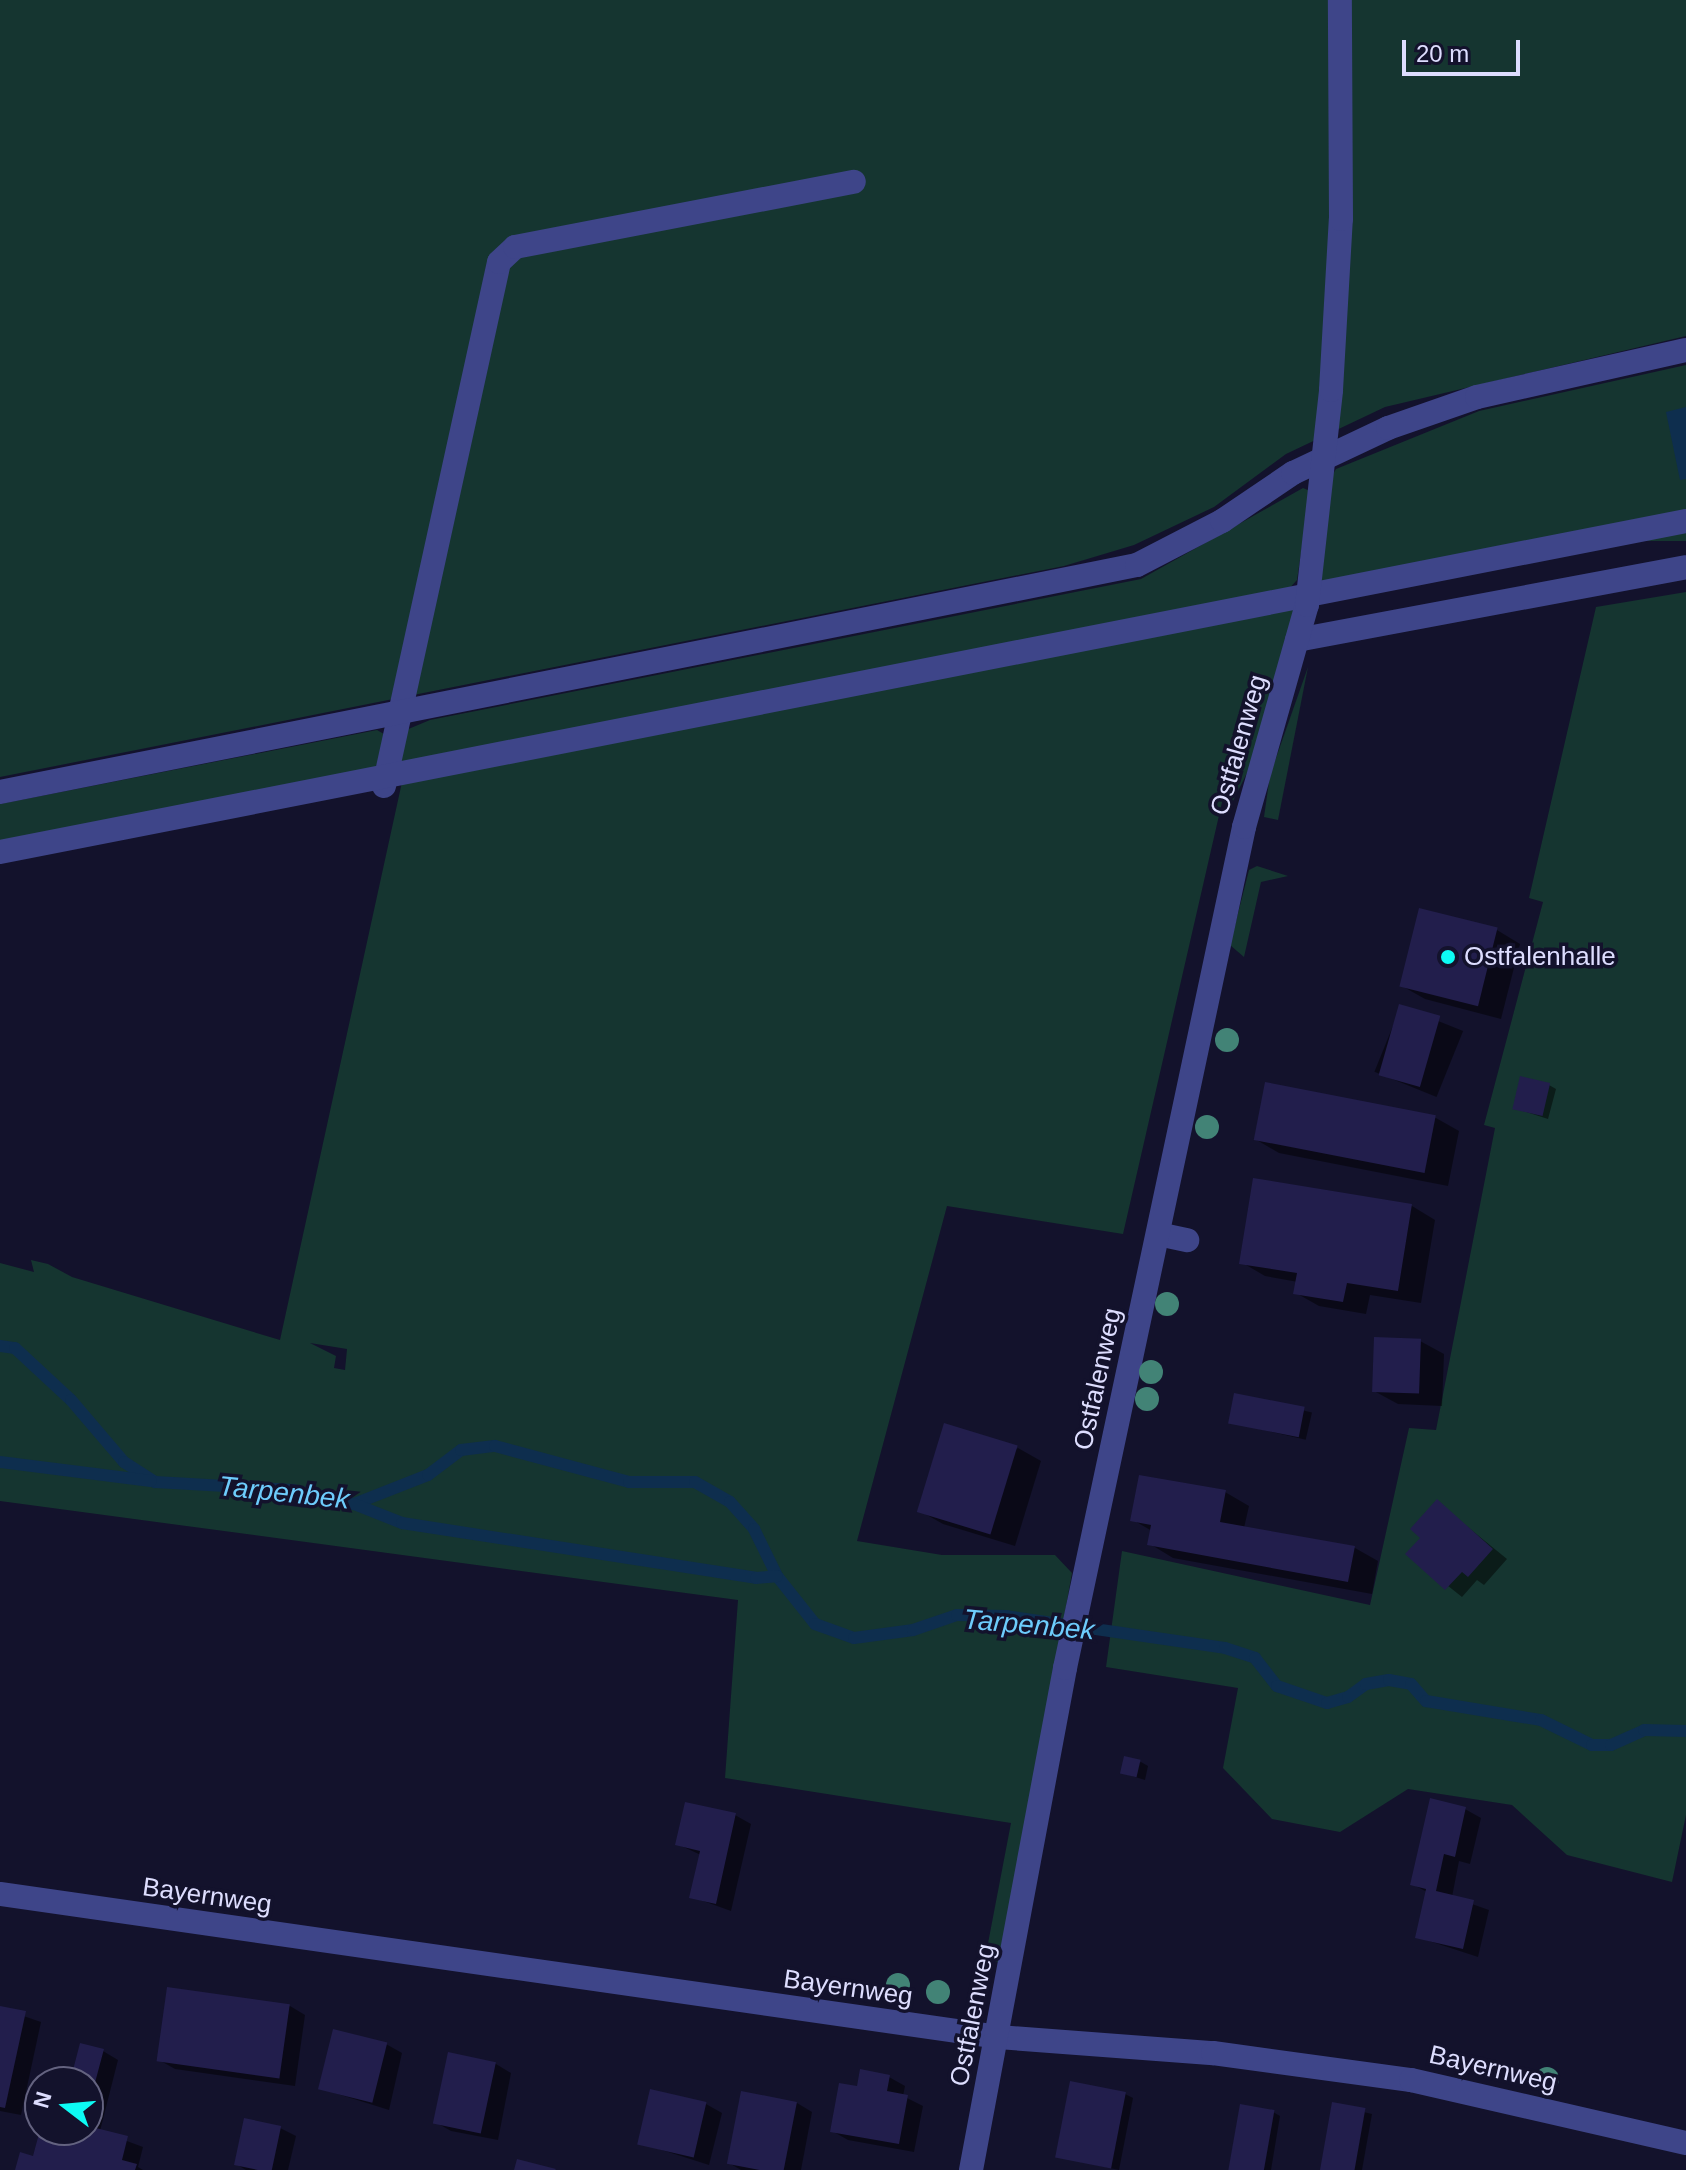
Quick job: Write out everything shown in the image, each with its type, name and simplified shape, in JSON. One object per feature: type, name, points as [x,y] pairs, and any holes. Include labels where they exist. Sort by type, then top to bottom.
[{"type":"street","name":"Ostfalenweg","points":[[971,2170],[1065,1668],[1244,827],[1308,600],[1321,458],[1331,390],[1341,219],[1340,0]]},
{"type":"street","points":[[385,781],[499,262],[515,247],[854,182]]},
{"type":"street","points":[[0,792],[1137,565],[1222,521],[1321,458],[1477,397],[1686,350]]},
{"type":"street","points":[[0,852],[385,781],[1308,600],[1686,521]]},
{"type":"street","points":[[1297,640],[1686,567]]},
{"type":"street","points":[[1158,1234],[1187,1240]]},
{"type":"street","name":"Bayernweg","points":[[0,1894],[998,2037],[1213,2053],[1411,2080],[1686,2143]]},
{"type":"green space","points":[[0,0],[1686,0],[1686,336],[1385,407],[1286,454],[1214,507],[1134,545],[1064,566],[0,777]]},
{"type":"green space","points":[[1686,365],[1686,516],[1322,586],[1318,581],[1330,479],[1336,469],[1479,411]]},
{"type":"green space","points":[[1303,488],[1310,491],[1297,580],[1287,591],[392,769],[406,730],[430,720],[1141,579]]},
{"type":"green space","points":[[1308,530],[1686,530],[1686,541],[1308,541]]},
{"type":"green space","points":[[1686,592],[1686,1815],[1672,1882],[1567,1855],[1512,1805],[1408,1789],[1340,1832],[1272,1819],[1223,1768],[1238,1688],[1106,1667],[1122,1551],[1370,1605],[1409,1428],[1436,1430],[1495,1128],[1484,1125],[1543,902],[1529,898],[1596,607]]},
{"type":"green space","points":[[1299,607],[1257,753],[1233,801],[1223,798],[1123,1234],[947,1206],[857,1541],[942,1555],[1055,1555],[1072,1573],[1002,1963],[985,1959],[1011,1823],[725,1778],[738,1600],[0,1501],[0,1263],[34,1272],[31,1260],[48,1264],[72,1277],[280,1340],[402,782]],"holes":[[[310,1343],[347,1349],[345,1370],[334,1368],[336,1356]]]},
{"type":"green space","points":[[1308,667],[1278,820],[1264,817],[1270,775]]},
{"type":"green space","points":[[377,730],[389,737],[374,771],[0,846],[0,804]]},
{"type":"green space","points":[[1257,866],[1288,876],[1261,882],[1244,957],[1230,945],[1249,870]]},
{"type":"water","points":[[1686,407],[1686,479],[1680,480],[1666,412]]},
{"type":"building","name":"Ostfalenhalle","points":[[1419,908],[1498,928],[1478,1006],[1399,987]]},
{"type":"building","points":[[1399,1004],[1440,1016],[1420,1087],[1379,1075]]},
{"type":"building","points":[[1520,1076],[1550,1083],[1543,1116],[1512,1109]]},
{"type":"building","points":[[1265,1082],[1436,1115],[1425,1173],[1254,1140]]},
{"type":"building","points":[[1253,1178],[1412,1204],[1398,1291],[1347,1283],[1343,1302],[1293,1294],[1297,1273],[1239,1264]]},
{"type":"building","points":[[1374,1337],[1421,1339],[1419,1394],[1372,1392]]},
{"type":"building","points":[[1234,1393],[1305,1407],[1299,1437],[1228,1423]]},
{"type":"building","points":[[944,1423],[1018,1446],[990,1534],[917,1512]]},
{"type":"building","points":[[1139,1475],[1226,1490],[1220,1522],[1355,1546],[1348,1582],[1147,1545],[1151,1525],[1130,1521]]},
{"type":"building","points":[[1437,1499],[1493,1549],[1468,1577],[1462,1572],[1445,1590],[1405,1554],[1420,1538],[1410,1529]]},
{"type":"building","points":[[1124,1756],[1141,1760],[1137,1777],[1120,1774]]},
{"type":"building","points":[[1430,1798],[1466,1807],[1455,1857],[1444,1854],[1436,1891],[1474,1900],[1463,1949],[1415,1938],[1426,1889],[1410,1885]]},
{"type":"building","points":[[685,1802],[736,1813],[716,1904],[689,1898],[700,1851],[675,1845]]},
{"type":"building","points":[[167,1987],[290,2004],[279,2079],[157,2061]]},
{"type":"building","points":[[0,2006],[26,2011],[5,2108],[0,2107]]},
{"type":"building","points":[[333,2029],[387,2043],[372,2103],[318,2089]]},
{"type":"building","points":[[80,2043],[104,2049],[99,2066],[74,2066]]},
{"type":"building","points":[[448,2052],[496,2062],[481,2134],[433,2123]]},
{"type":"building","points":[[860,2069],[890,2075],[887,2091],[908,2095],[899,2144],[830,2132],[839,2083],[857,2086]]},
{"type":"building","points":[[1070,2081],[1126,2092],[1111,2168],[1055,2158]]},
{"type":"building","points":[[650,2089],[707,2102],[694,2158],[637,2145]]},
{"type":"building","points":[[741,2091],[797,2102],[784,2170],[760,2170],[727,2164]]},
{"type":"building","points":[[1332,2102],[1365,2108],[1355,2170],[1320,2170]]},
{"type":"building","points":[[1240,2104],[1274,2110],[1264,2170],[1228,2170]]},
{"type":"building","points":[[244,2118],[281,2126],[272,2170],[234,2165]]},
{"type":"building","points":[[104,2130],[128,2136],[122,2160],[137,2164],[135,2170],[15,2170],[20,2152],[33,2156],[36,2146],[104,2146]]},
{"type":"building","points":[[517,2159],[556,2169],[514,2170]]},
{"type":"waterway","name":"Tarpenbek","points":[[0,1346],[15,1348],[71,1400],[124,1462],[155,1482],[293,1490],[354,1504],[428,1475],[461,1450],[495,1446],[629,1482],[695,1482],[730,1502],[754,1529],[777,1576],[815,1624],[854,1638],[913,1630],[957,1615],[1006,1616],[1225,1648],[1255,1658],[1277,1686],[1327,1703],[1348,1697],[1366,1684],[1389,1680],[1411,1684],[1426,1701],[1541,1720],[1592,1745],[1611,1745],[1644,1730],[1686,1731]]},
{"type":"waterway","points":[[0,1462],[151,1481]]},
{"type":"waterway","points":[[354,1504],[402,1523],[756,1578],[777,1576]]},
{"type":"place","name":"Ostfalenhalle","points":[[1448,957]]}]
